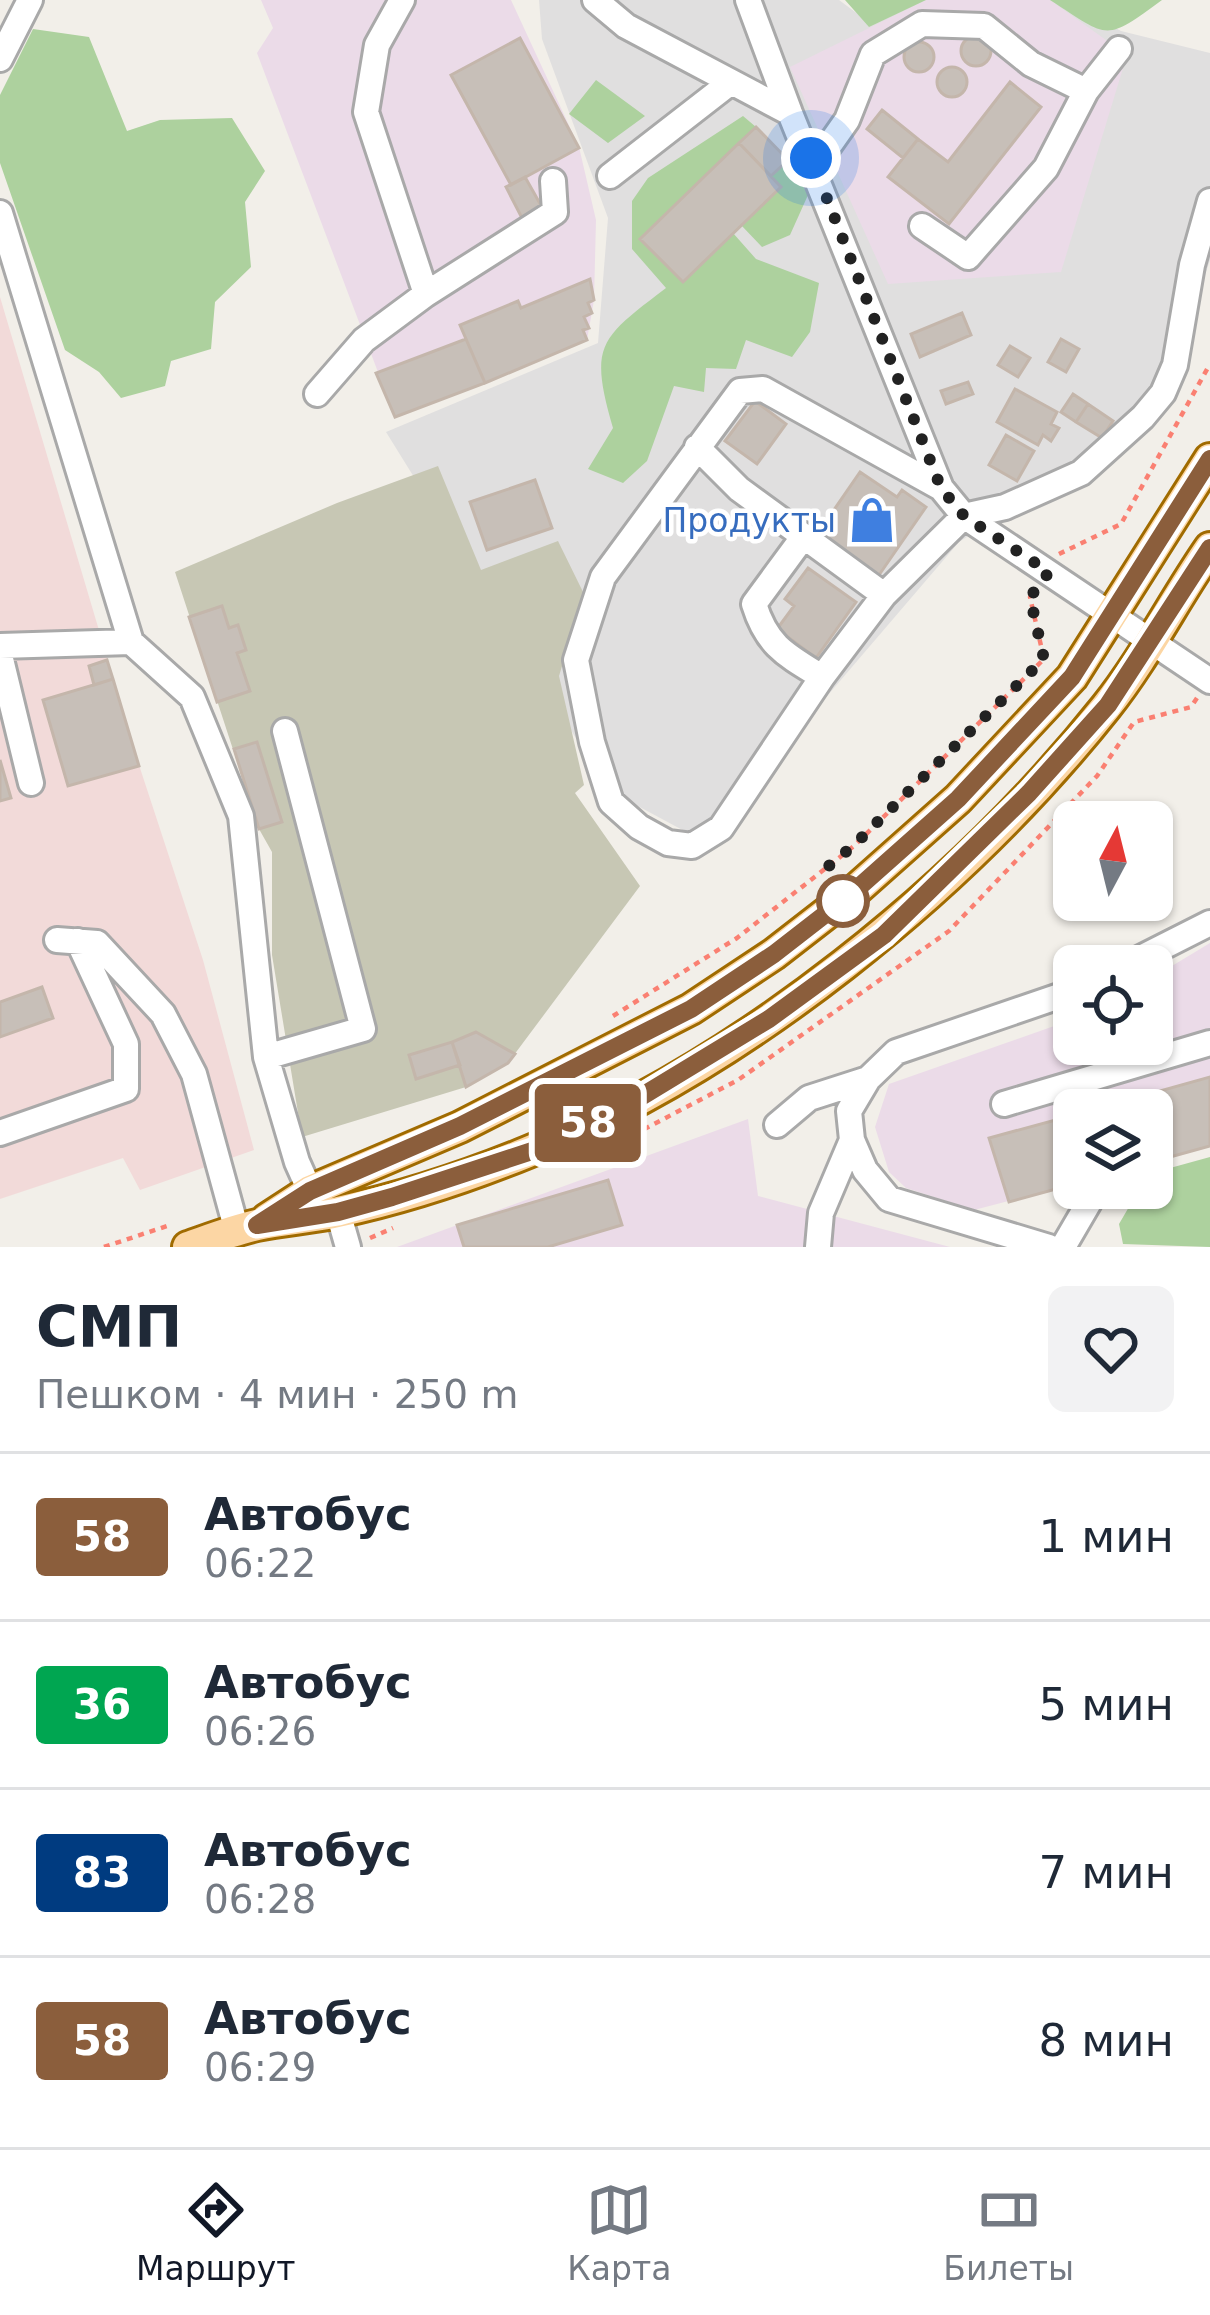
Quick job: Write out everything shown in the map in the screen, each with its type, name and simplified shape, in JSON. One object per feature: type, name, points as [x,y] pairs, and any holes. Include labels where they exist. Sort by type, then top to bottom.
[{"type":"main road","points":[[247,1228],[310,1191],[460,1126],[691,1009],[774,954],[893,859],[958,799],[1072,677],[1210,459]]},
{"type":"main road","points":[[188,1233],[338,1212],[438,1185],[532,1151],[634,1101],[769,1019],[884,935],[1108,705],[1210,548]]},
{"type":"street","points":[[0,59],[30,0]]},
{"type":"street","points":[[402,0],[377,45],[365,112],[426,294]]},
{"type":"street","points":[[595,0],[626,26],[790,113]]},
{"type":"street","points":[[748,0],[941,488],[964,516],[1210,681]]},
{"type":"street","points":[[811,158],[828,147],[847,120],[873,54],[922,24],[984,26],[1031,64],[1086,91]]},
{"type":"street","points":[[922,226],[968,257],[1046,167],[1086,91],[1119,49]]},
{"type":"street","points":[[610,176],[731,82]]},
{"type":"street","points":[[317,394],[364,340],[426,294],[555,212],[553,181]]},
{"type":"street","points":[[941,488],[763,388],[740,391],[603,577],[576,660],[592,742],[611,802],[668,842],[692,846],[721,828],[822,677],[884,595],[964,516],[1005,507],[1081,473],[1143,418],[1163,393],[1175,365],[1192,265],[1210,201]]},
{"type":"street","points":[[0,213],[131,642],[192,697],[241,816],[266,1057],[310,1191]]},
{"type":"street","points":[[697,447],[739,489],[884,595]]},
{"type":"street","points":[[803,536],[754,604],[763,632],[783,653],[822,677]]},
{"type":"street","points":[[32,783],[0,650],[131,642]]},
{"type":"street","points":[[266,1057],[364,1029],[284,731]]},
{"type":"street","points":[[1166,945],[1210,922]]},
{"type":"street","points":[[0,1133],[125,1089],[127,1044],[68,940],[97,943],[163,1014],[194,1074],[247,1228]]},
{"type":"street","points":[[1048,1247],[889,1199],[865,1170],[852,1140],[849,1111],[868,1079],[896,1052],[1053,998]]},
{"type":"street","points":[[1004,1104],[1210,1043]]},
{"type":"street","points":[[777,1125],[809,1098],[868,1079]]},
{"type":"street","points":[[818,1247],[821,1213],[852,1140]]},
{"type":"street","points":[[1063,1247],[1085,1209]]},
{"type":"street","points":[[338,1212],[348,1247]]},
{"type":"path","points":[[598,1025],[737,938],[854,845],[1044,659],[1030,597],[1060,553],[1121,524],[1210,364]]},
{"type":"path","points":[[104,1247],[188,1233]]},
{"type":"shaded area","points":[[261,0],[511,0],[579,147],[596,220],[594,300],[587,340],[395,417],[257,53],[273,28]]},
{"type":"shaded area","points":[[539,0],[839,0],[870,23],[920,0],[1064,0],[1121,31],[1210,53],[1210,260],[1159,416],[959,542],[703,841],[608,790],[386,432],[598,343],[608,218],[542,39]]},
{"type":"shaded area","points":[[926,0],[1050,0],[1127,55],[1061,272],[888,284],[790,67]]},
{"type":"shaded area","points":[[0,297],[139,765],[203,960],[254,1150],[140,1190],[123,1158],[0,1199]]},
{"type":"shaded area","points":[[438,466],[481,570],[558,541],[584,594],[559,676],[584,785],[575,793],[640,886],[508,1063],[466,1087],[302,1137],[272,955],[272,852],[259,829],[175,572]]},
{"type":"shaded area","points":[[1210,943],[1210,1146],[1173,1156],[1173,1089],[1053,1089],[1053,1189],[974,1210],[906,1188],[889,1172],[875,1127],[889,1084],[1053,1026],[1053,1065],[1173,1065],[1173,965]]},
{"type":"shaded area","points":[[748,1119],[758,1196],[950,1247],[397,1247]]},
{"type":"green space","points":[[845,0],[926,0],[869,27]]},
{"type":"green space","points":[[1050,0],[1162,0],[1117,29],[1106,30]]},
{"type":"green space","points":[[33,29],[89,37],[127,131],[160,120],[232,118],[265,171],[245,202],[251,267],[215,302],[211,349],[171,361],[165,386],[121,398],[99,372],[65,350],[0,163],[0,95]]},
{"type":"green space","points":[[596,80],[645,116],[608,143],[569,114]]},
{"type":"green space","points":[[743,116],[756,127],[641,239],[683,282],[733,233],[756,259],[819,283],[810,332],[792,357],[746,340],[736,369],[706,368],[704,392],[674,386],[647,461],[623,483],[588,469],[613,428],[602,378],[605,346],[626,320],[666,288],[632,249],[632,201],[648,178]]},
{"type":"green space","points":[[788,160],[808,195],[790,235],[762,247],[741,225],[780,186],[771,176]]},
{"type":"green space","points":[[1210,1157],[1210,1247],[1123,1244],[1119,1224],[1128,1209],[1173,1209],[1173,1167]]},
{"type":"building","points":[[976,36],[991,51],[976,66],[961,51]]},
{"type":"building","points":[[520,38],[579,148],[511,185],[451,75]]},
{"type":"building","points":[[919,42],[934,57],[919,72],[904,57]]},
{"type":"building","points":[[952,67],[963,71],[967,82],[963,93],[952,97],[941,93],[937,82],[941,71]]},
{"type":"building","points":[[1010,82],[1041,107],[949,224],[888,177],[918,139],[948,162]]},
{"type":"building","points":[[882,110],[918,139],[903,158],[867,129]]},
{"type":"building","points":[[756,127],[788,160],[771,176],[739,143]]},
{"type":"building","points":[[739,143],[781,187],[683,282],[640,239]]},
{"type":"building","points":[[525,177],[543,209],[523,220],[506,187]]},
{"type":"building","points":[[590,279],[594,300],[588,303],[592,313],[584,317],[587,340],[485,383],[460,325],[518,301],[521,308]]},
{"type":"building","points":[[962,313],[971,335],[920,357],[911,334]]},
{"type":"building","points":[[466,339],[485,383],[395,417],[376,373]]},
{"type":"building","points":[[1061,339],[1079,349],[1066,372],[1048,362]]},
{"type":"building","points":[[1010,346],[1030,358],[1018,377],[998,365]]},
{"type":"building","points":[[968,382],[973,394],[946,404],[941,391]]},
{"type":"building","points":[[1015,389],[1057,412],[1051,424],[1059,428],[1051,441],[1043,435],[1038,445],[997,422]]},
{"type":"building","points":[[1073,394],[1088,404],[1076,422],[1061,412]]},
{"type":"building","points":[[755,401],[786,424],[757,464],[725,441]]},
{"type":"building","points":[[1088,404],[1113,421],[1102,438],[1076,422]]},
{"type":"building","points":[[1006,435],[1034,451],[1017,481],[989,465]]},
{"type":"building","name":"Продукты","points":[[860,472],[897,497],[902,490],[926,507],[879,575],[818,533]]},
{"type":"building","points":[[535,480],[552,528],[487,550],[470,502]]},
{"type":"building","points":[[808,568],[856,602],[816,658],[777,629],[794,606],[785,599]]},
{"type":"building","points":[[222,606],[229,628],[238,625],[246,650],[237,653],[250,691],[217,702],[189,617]]},
{"type":"building","points":[[107,660],[113,679],[94,685],[89,666]]},
{"type":"building","points":[[113,679],[139,766],[68,786],[43,700]]},
{"type":"building","points":[[257,742],[282,822],[259,829],[234,749]]},
{"type":"building","points":[[0,760],[11,798],[0,801]]},
{"type":"building","points":[[42,987],[53,1018],[0,1037],[0,1002]]},
{"type":"building","points":[[476,1032],[515,1054],[466,1087],[452,1042]]},
{"type":"building","points":[[452,1042],[460,1065],[416,1079],[409,1055]]},
{"type":"building","points":[[1210,1077],[1210,1146],[1173,1156],[1173,1089],[1167,1089]]},
{"type":"building","points":[[1053,1121],[1053,1190],[1009,1202],[989,1138]]},
{"type":"building","points":[[608,1180],[622,1225],[548,1247],[464,1247],[457,1225]]},
{"type":"bus line","name":"58","points":[[1210,459],[1072,677],[958,799],[850,895],[774,954],[691,1009],[460,1126],[310,1191],[257,1225],[338,1212],[438,1185],[532,1151],[634,1101],[769,1019],[884,935],[1029,793],[1108,705],[1210,548]]},
{"type":"place","name":"Продукты","points":[[872,520]]},
{"type":"route","points":[[811,158],[941,488],[964,516],[1049,572],[1030,597],[1044,659],[825,869],[843,901]]}]
